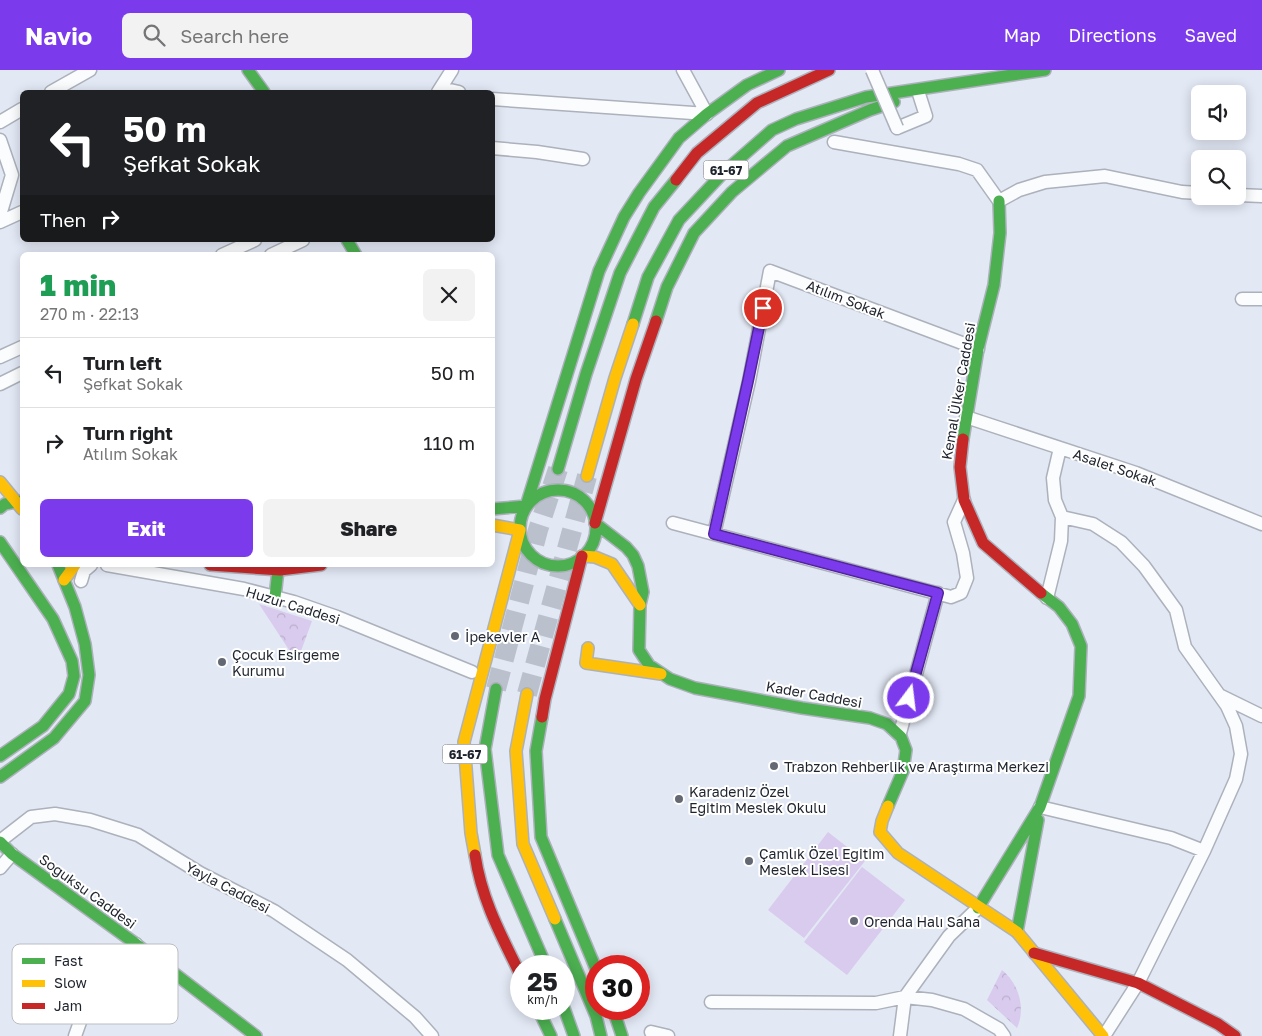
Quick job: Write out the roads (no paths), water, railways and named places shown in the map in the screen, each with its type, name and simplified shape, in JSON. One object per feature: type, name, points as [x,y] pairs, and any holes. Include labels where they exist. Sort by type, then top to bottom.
[{"type":"main road","points":[[248,70],[263,90]]},
{"type":"main road","name":"61-67","points":[[510,955],[496,926],[479,881],[471,833],[464,742],[520,530],[521,518],[599,271],[624,217],[679,138],[746,85],[779,70]]},
{"type":"main road","name":"61-67","points":[[558,469],[586,374],[620,273],[654,208],[697,153],[757,103],[829,70]]},
{"type":"main road","name":"61-67","points":[[587,476],[615,378],[648,277],[679,220],[722,173],[772,130],[796,119],[866,97],[1045,70]]},
{"type":"main road","name":"61-67","points":[[590,955],[541,837],[536,751],[544,699],[582,556],[590,547],[594,536],[595,523],[636,379],[668,287],[694,233],[732,192],[787,146],[870,110],[948,85]]},
{"type":"main road","name":"Kemal Ülker Caddesi","points":[[978,908],[1040,807],[1079,696],[1081,646],[1072,624],[1059,607],[1030,585],[983,543],[964,500],[960,466],[966,417],[978,349],[994,285],[1000,233],[999,201]]},
{"type":"main road","points":[[0,482],[20,503]]},
{"type":"main road","points":[[495,507],[526,506],[536,497],[547,491],[560,490],[573,493],[584,500],[591,510],[595,523]]},
{"type":"main road","points":[[0,508],[5,504],[20,504]]},
{"type":"main road","name":"Kader Caddesi","points":[[595,523],[617,539],[633,556],[638,566],[642,586],[640,655],[662,674],[676,682],[695,688],[766,702],[883,721],[900,733]]},
{"type":"main road","points":[[495,526],[520,530],[522,542],[528,552],[548,565],[572,563],[582,556],[604,560],[612,564],[640,606]]},
{"type":"main road","points":[[0,542],[18,559]]},
{"type":"main road","points":[[0,756],[43,726],[70,694],[74,676],[72,661],[54,619],[23,567]]},
{"type":"main road","points":[[0,777],[54,738],[85,701],[89,675],[85,644],[75,607],[59,567]]},
{"type":"main road","points":[[64,580],[74,567]]},
{"type":"main road","name":"Huzur Caddesi","points":[[225,567],[278,570],[313,567]]},
{"type":"main road","points":[[275,597],[278,570]]},
{"type":"main road","points":[[588,648],[586,663],[662,674]]},
{"type":"main road","name":"61-67","points":[[496,689],[485,749],[498,855],[541,955]]},
{"type":"main road","points":[[527,694],[516,751],[524,844],[596,1016],[600,1036]]},
{"type":"main road","points":[[900,733],[906,749],[903,771],[880,820],[880,832],[898,853],[978,908],[1017,932],[1103,1036]]},
{"type":"main road","points":[[1017,932],[1040,807]]},
{"type":"main road","name":"Soğuksu Caddesi","points":[[0,842],[12,854],[136,944]]},
{"type":"main road","points":[[1034,953],[1138,983],[1218,1024],[1234,1036]]},
{"type":"main road","name":"Soğuksu Caddesi","points":[[178,976],[256,1036]]},
{"type":"main road","points":[[543,1020],[551,1036]]},
{"type":"main road","points":[[568,1020],[574,1036]]},
{"type":"main road","points":[[617,1020],[622,1036]]},
{"type":"street","points":[[55,90],[90,70]]},
{"type":"street","points":[[440,90],[452,70]]},
{"type":"street","points":[[683,70],[707,114]]},
{"type":"street","points":[[872,70],[897,128],[926,116],[919,94]]},
{"type":"street","points":[[495,99],[707,114]]},
{"type":"street","points":[[0,122],[20,110]]},
{"type":"street","points":[[0,140],[12,175],[0,215]]},
{"type":"street","points":[[834,142],[959,164],[977,170],[999,201],[1020,190],[1045,182],[1105,176],[1191,192]]},
{"type":"street","points":[[495,148],[584,159]]},
{"type":"street","points":[[1246,195],[1262,196]]},
{"type":"street","points":[[0,222],[20,213]]},
{"type":"street","points":[[277,252],[299,242]]},
{"type":"street","points":[[232,252],[250,247]]},
{"type":"street","name":"Atılım Sokak","points":[[714,534],[770,271],[978,349]]},
{"type":"street","points":[[1242,299],[1262,299]]},
{"type":"street","points":[[0,357],[20,348]]},
{"type":"street","points":[[0,384],[20,374]]},
{"type":"street","name":"Asalet Sokak","points":[[966,417],[1136,473],[1262,524]]},
{"type":"street","points":[[1047,598],[1061,540],[1062,517],[1054,500],[1053,478],[1060,448]]},
{"type":"street","points":[[674,524],[951,596],[961,593],[966,578],[963,553],[954,522],[964,500]]},
{"type":"street","points":[[1062,517],[1093,524],[1121,542],[1144,566],[1176,610],[1185,647],[1226,706],[1236,726],[1241,754],[1236,779],[1204,851],[1138,983],[1103,1036]]},
{"type":"street","points":[[81,582],[84,571],[89,567]]},
{"type":"street","name":"Huzur Caddesi","points":[[119,567],[217,584],[294,602],[337,617],[472,672]]},
{"type":"street","points":[[900,733],[938,593]]},
{"type":"street","points":[[1219,695],[1262,716]]},
{"type":"street","points":[[1040,807],[1171,838],[1204,851]]},
{"type":"street","name":"Yayla Caddesi","points":[[0,842],[31,817],[56,814],[90,820],[138,835],[200,874],[274,912],[347,960],[415,1017],[432,1036]]},
{"type":"street","points":[[0,868],[12,854]]},
{"type":"street","points":[[900,1036],[905,997],[950,936],[978,908]]},
{"type":"street","points":[[711,1002],[876,1003],[905,997],[932,1000],[964,1009],[999,1029],[1004,1036]]},
{"type":"street","points":[[75,1036],[79,1024]]},
{"type":"street","points":[[651,1032],[668,1036]]},
{"type":"tunnel","points":[[496,689],[538,530],[558,469]]},
{"type":"tunnel","points":[[527,694],[587,476]]},
{"type":"place","name":"İpekevler A","points":[[455,636]]},
{"type":"place","name":"Çocuk Esirgeme Kurumu","points":[[222,662]]},
{"type":"place","name":"Trabzon Rehberlik ve Araştırma Merkezi","points":[[774,766]]},
{"type":"place","name":"Karadeniz Özel Eğitim Meslek Okulu","points":[[679,799]]},
{"type":"place","name":"Çamlık Özel Eğitim Meslek Lisesi","points":[[749,861]]},
{"type":"place","name":"Orenda Halı Saha","points":[[854,921]]}]
